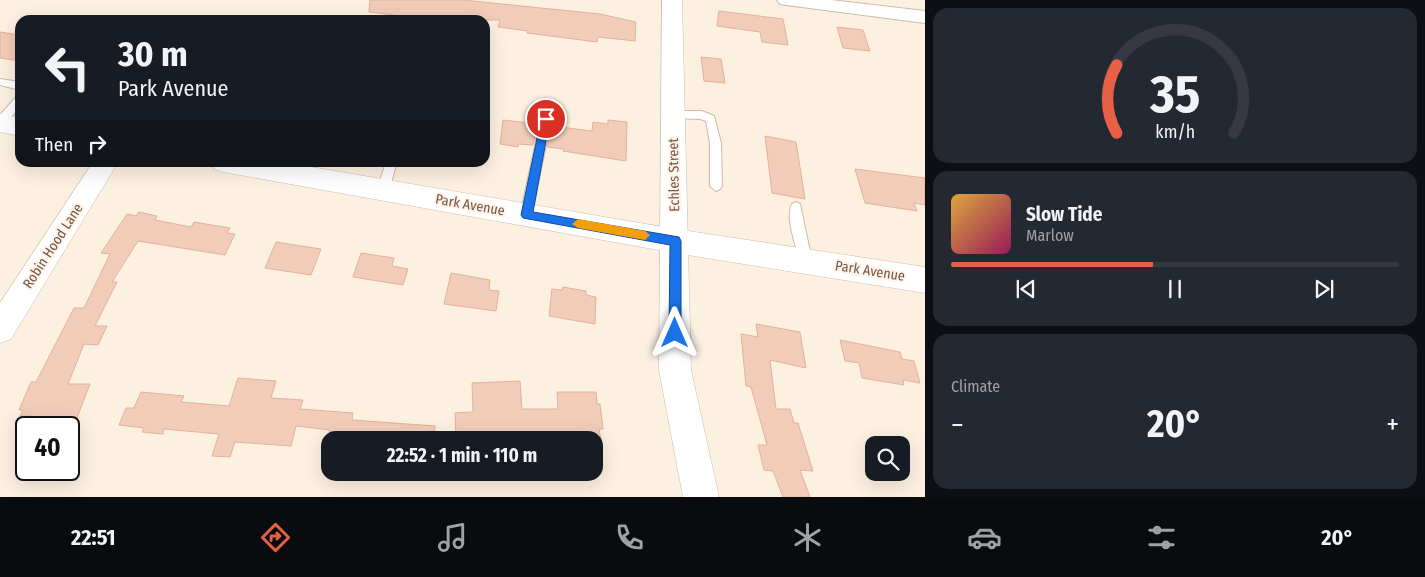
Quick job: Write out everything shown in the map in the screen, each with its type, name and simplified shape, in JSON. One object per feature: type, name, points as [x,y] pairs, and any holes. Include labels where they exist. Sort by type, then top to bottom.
[{"type":"street","name":"Echles Street","points":[[672,0],[675,370],[701,497]]},
{"type":"street","points":[[786,0],[925,17]]},
{"type":"street","points":[[0,123],[15,126]]},
{"type":"street","name":"Robin Hood Lane","points":[[3,320],[103,167]]},
{"type":"street","name":"Park Avenue","points":[[252,167],[675,241],[925,280]]},
{"type":"lane","points":[[0,82],[15,85]]},
{"type":"lane","points":[[0,123],[15,106]]},
{"type":"lane","points":[[674,115],[702,115],[710,119],[713,126],[716,150],[716,186]]},
{"type":"lane","points":[[526,215],[546,119]]},
{"type":"lane","points":[[383,190],[390,167]]},
{"type":"lane","points":[[796,207],[797,224],[806,260]]},
{"type":"building","points":[[370,0],[463,0],[600,14],[636,22],[635,41],[598,37],[597,42],[527,33],[528,31],[498,27],[500,20],[490,20],[490,15],[393,15],[369,12]]},
{"type":"building","points":[[719,11],[783,19],[788,45],[762,42],[760,32],[717,26]]},
{"type":"building","points":[[837,27],[863,30],[870,51],[843,48]]},
{"type":"building","points":[[0,32],[15,34],[15,60],[0,58]]},
{"type":"building","points":[[701,57],[721,59],[725,83],[704,81]]},
{"type":"building","points":[[503,120],[538,124],[533,145],[518,144],[518,147],[500,144]]},
{"type":"building","points":[[608,120],[627,122],[626,161],[547,147],[552,126],[592,131],[593,122],[608,124]]},
{"type":"building","points":[[765,136],[796,142],[805,199],[772,193]]},
{"type":"building","points":[[855,169],[925,178],[925,205],[914,203],[917,211],[865,203]]},
{"type":"building","points":[[139,212],[157,216],[155,220],[191,227],[194,222],[230,228],[227,233],[235,234],[225,255],[138,241],[112,282],[117,282],[95,326],[107,326],[98,345],[84,344],[68,384],[90,384],[78,416],[20,416],[23,410],[19,410],[31,382],[36,382],[74,308],[84,308],[110,254],[101,253],[127,214],[136,216]]},
{"type":"building","points":[[276,242],[321,249],[311,275],[265,268]]},
{"type":"building","points":[[361,253],[394,258],[392,266],[408,269],[403,285],[353,277]]},
{"type":"building","points":[[451,273],[490,280],[489,290],[499,291],[496,311],[444,304]]},
{"type":"building","points":[[563,287],[586,291],[586,295],[596,297],[595,324],[549,316],[552,289],[562,290]]},
{"type":"building","points":[[756,324],[800,332],[806,368],[770,360],[776,409],[790,409],[794,423],[798,423],[813,471],[800,470],[810,497],[783,497],[773,471],[764,470],[758,445],[767,445],[751,387],[746,386],[741,334],[758,337]]},
{"type":"building","points":[[840,340],[900,352],[902,359],[914,361],[920,383],[903,380],[904,385],[862,378],[859,363],[845,361]]},
{"type":"building","points":[[238,378],[276,381],[271,398],[303,400],[300,409],[353,413],[352,420],[435,426],[435,431],[330,431],[296,426],[291,446],[235,442],[230,457],[212,456],[219,434],[164,429],[163,434],[142,432],[144,428],[119,425],[126,408],[134,408],[141,392],[184,396],[181,402],[229,406]]},
{"type":"building","points":[[520,381],[522,409],[558,409],[557,392],[596,392],[597,404],[600,404],[603,429],[599,429],[599,431],[456,431],[455,413],[473,412],[472,383]]},
{"type":"slow traffic","points":[[578,224],[645,235]]},
{"type":"route","points":[[546,119],[526,215],[675,241],[675,333]]}]
